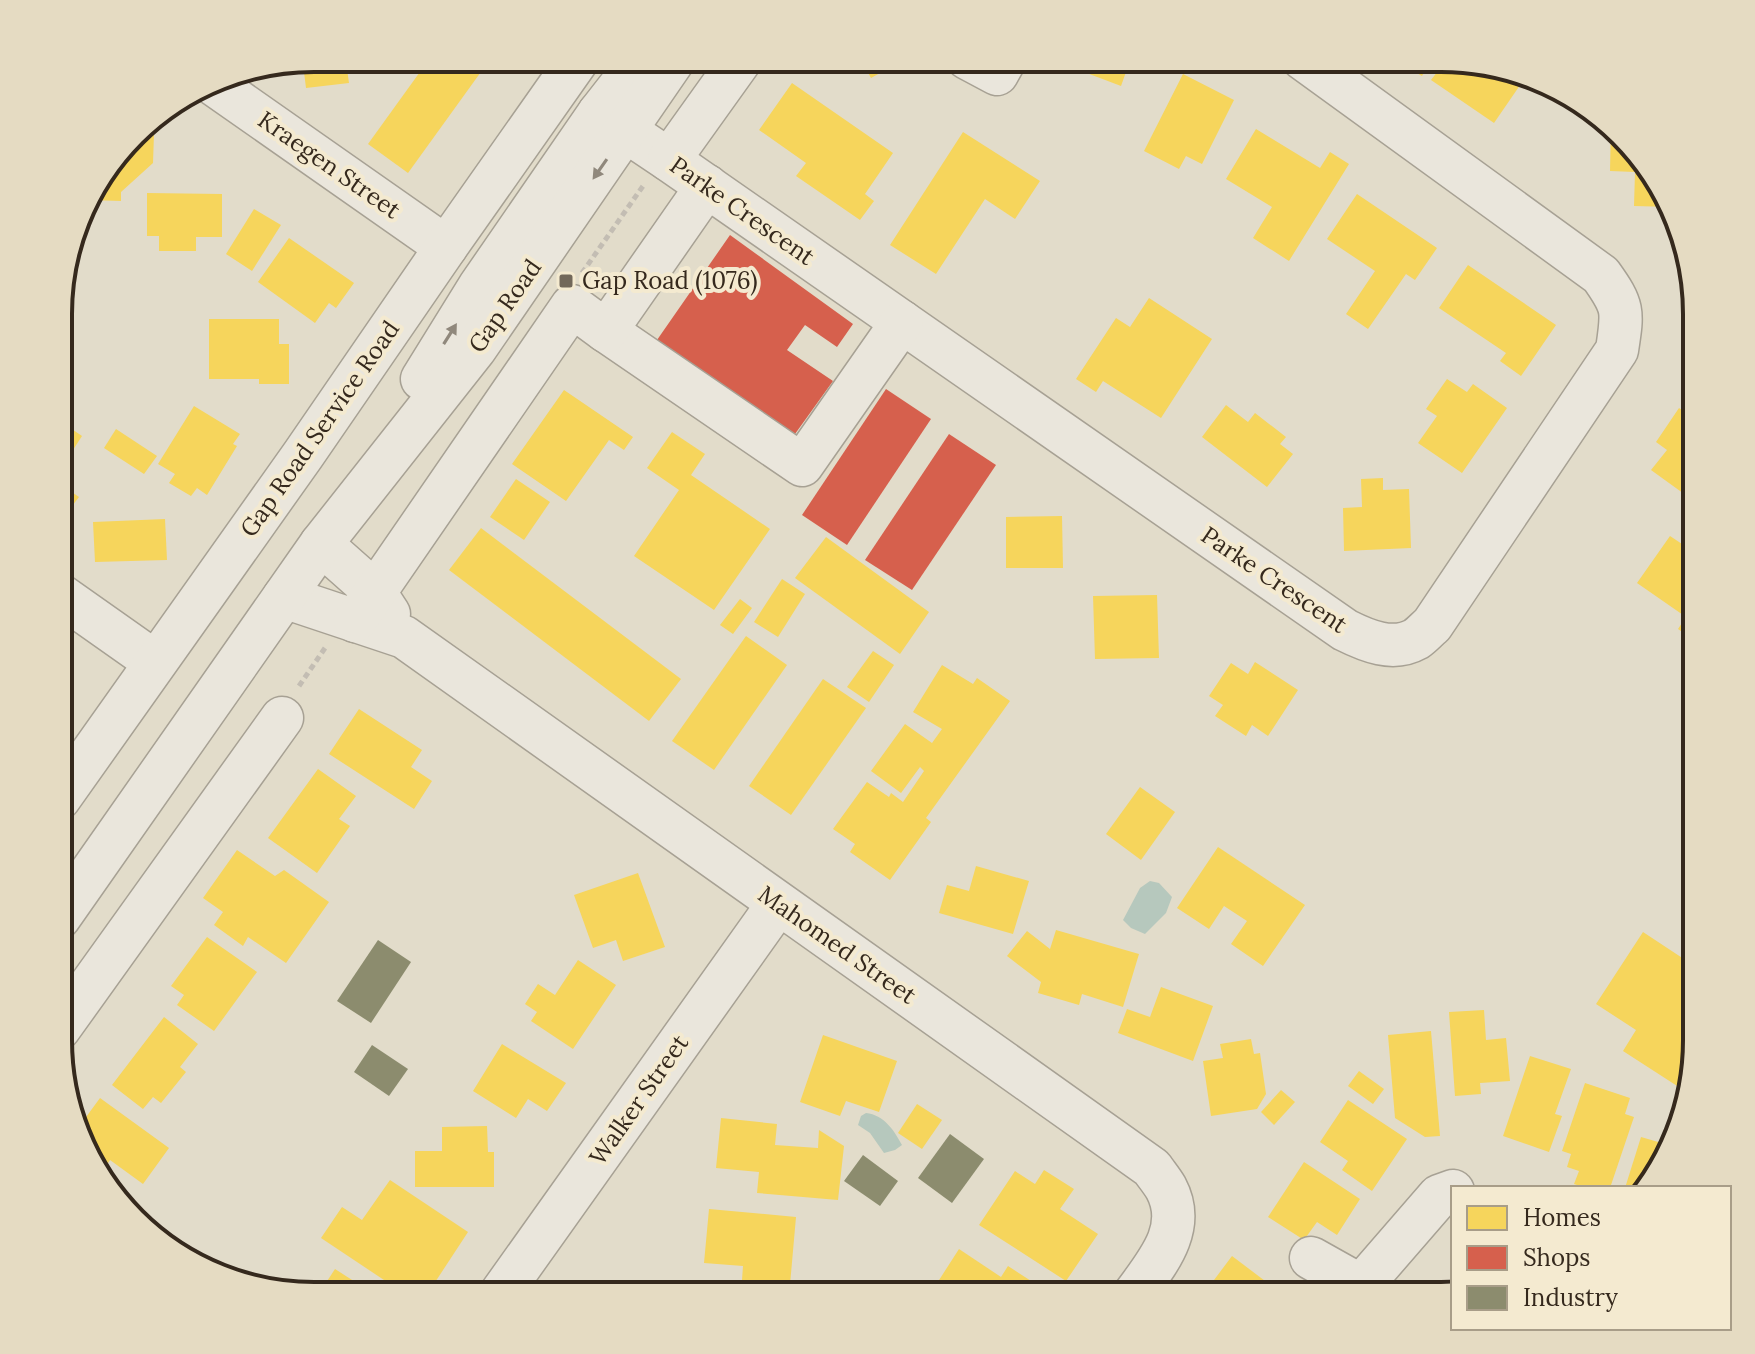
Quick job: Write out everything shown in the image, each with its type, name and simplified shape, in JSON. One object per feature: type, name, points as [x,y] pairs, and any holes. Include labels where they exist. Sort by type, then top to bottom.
[{"type":"street","name":"Gap Road Service Road","points":[[73,780],[569,72]]},
{"type":"street","name":"Gap Road","points":[[73,898],[321,544],[475,349],[613,122],[636,72]]},
{"type":"street","name":"Gap Road","points":[[613,122],[661,72]]},
{"type":"street","points":[[667,158],[731,72]]},
{"type":"street","name":"Parke Crescent","points":[[613,122],[1345,630],[1373,643],[1393,645],[1415,640],[1432,625],[1617,350],[1622,318],[1617,298],[1601,275],[1323,73]]},
{"type":"street","name":"Kraegen Street","points":[[223,91],[446,247]]},
{"type":"street","points":[[606,331],[707,186]]},
{"type":"street","points":[[284,597],[358,610],[572,306],[802,465],[902,322]]},
{"type":"street","name":"Mahomed Street","points":[[321,544],[358,610],[404,637],[1152,1168],[1168,1190],[1174,1217],[1168,1247],[1143,1282]]},
{"type":"street","points":[[72,604],[155,662]]},
{"type":"street","points":[[73,1010],[282,718]]},
{"type":"street","name":"Walker Street","points":[[510,1281],[778,904]]},
{"type":"street","points":[[1367,1282],[1439,1196],[1451,1192]]},
{"type":"street","points":[[1311,1258],[1346,1282]]},
{"type":"path","points":[[572,306],[571,290],[667,158]]},
{"type":"path","points":[[282,718],[290,700],[358,610]]},
{"type":"shaded area","points":[[1150,881],[1159,883],[1172,897],[1166,913],[1145,934],[1131,928],[1123,920],[1140,888]]},
{"type":"shaded area","points":[[866,1113],[883,1120],[902,1145],[884,1153],[870,1133],[858,1125],[861,1116]]},
{"type":"building: Homes","points":[[347,72],[349,83],[306,88],[304,73]]},
{"type":"building: Homes","points":[[420,72],[481,72],[408,173],[368,144]]},
{"type":"building: Homes","points":[[1086,73],[1126,73],[1121,86]]},
{"type":"building: Homes","points":[[1436,73],[1457,73],[1520,85],[1494,123],[1431,80]]},
{"type":"building: Homes","points":[[1183,74],[1234,100],[1202,164],[1186,156],[1179,169],[1144,151]]},
{"type":"building: Homes","points":[[792,83],[893,153],[865,194],[874,201],[860,220],[796,176],[806,163],[759,130]]},
{"type":"building: Homes","points":[[1256,129],[1320,168],[1330,152],[1349,164],[1289,261],[1253,238],[1272,207],[1226,179]]},
{"type":"building: Homes","points":[[963,132],[1040,181],[1015,219],[985,199],[936,274],[890,245]]},
{"type":"building: Homes","points":[[154,134],[153,163],[121,192],[121,201],[100,200],[132,154]]},
{"type":"building: Homes","points":[[1611,142],[1642,180],[1658,207],[1634,206],[1635,172],[1610,171]]},
{"type":"building: Homes","points":[[147,193],[222,194],[222,237],[196,237],[196,251],[159,251],[159,236],[147,236]]},
{"type":"building: Homes","points":[[1357,194],[1437,248],[1415,280],[1406,274],[1368,329],[1346,314],[1375,271],[1327,239]]},
{"type":"building: Homes","points":[[254,209],[281,225],[252,271],[226,254]]},
{"type":"building: Homes","points":[[289,238],[354,283],[336,308],[329,303],[315,323],[258,282]]},
{"type":"building: Homes","points":[[1468,265],[1556,325],[1521,376],[1500,361],[1506,353],[1439,308]]},
{"type":"building: Homes","points":[[1149,298],[1212,339],[1161,418],[1103,381],[1096,392],[1076,379],[1116,318],[1130,327]]},
{"type":"building: Homes","points":[[209,319],[279,319],[279,344],[289,344],[289,384],[259,384],[259,379],[209,379]]},
{"type":"building: Homes","points":[[1447,379],[1467,392],[1473,384],[1507,408],[1462,473],[1418,443],[1437,416],[1426,409]]},
{"type":"building: Homes","points":[[564,390],[633,437],[624,450],[609,440],[566,501],[512,464]]},
{"type":"building: Homes","points":[[1226,405],[1248,422],[1255,413],[1286,437],[1280,444],[1293,454],[1267,487],[1202,437]]},
{"type":"building: Homes","points":[[194,406],[240,434],[233,444],[237,446],[207,495],[197,488],[191,496],[169,483],[175,474],[158,464]]},
{"type":"building: Homes","points":[[1679,408],[1683,411],[1683,493],[1651,470],[1667,450],[1656,442]]},
{"type":"building: Homes","points":[[72,429],[82,436],[72,451]]},
{"type":"building: Homes","points":[[116,429],[157,456],[144,474],[104,448]]},
{"type":"building: Homes","points":[[672,432],[705,454],[691,475],[770,529],[714,610],[634,556],[679,490],[647,468]]},
{"type":"building: Homes","points":[[1383,478],[1383,490],[1409,489],[1411,548],[1344,551],[1343,508],[1362,507],[1361,479]]},
{"type":"building: Homes","points":[[516,479],[550,502],[524,540],[490,517]]},
{"type":"building: Homes","points":[[72,492],[79,497],[72,506]]},
{"type":"building: Homes","points":[[1062,516],[1063,568],[1006,568],[1006,517]]},
{"type":"building: Homes","points":[[165,519],[167,560],[95,562],[93,522]]},
{"type":"building: Homes","points":[[481,528],[681,679],[649,721],[449,570]]},
{"type":"building: Homes","points":[[1670,536],[1683,544],[1683,615],[1637,583]]},
{"type":"building: Homes","points":[[826,537],[929,612],[900,654],[795,578]]},
{"type":"building: Homes","points":[[782,579],[805,594],[778,637],[754,622]]},
{"type":"building: Homes","points":[[1157,595],[1159,658],[1095,659],[1093,596]]},
{"type":"building: Homes","points":[[740,599],[752,608],[733,634],[720,625]]},
{"type":"building: Homes","points":[[746,636],[787,665],[714,770],[672,741]]},
{"type":"building: Homes","points":[[873,651],[894,665],[869,702],[847,687]]},
{"type":"building: Homes","points":[[1255,662],[1298,690],[1268,736],[1252,725],[1246,736],[1215,716],[1223,705],[1209,696],[1231,663],[1248,674]]},
{"type":"building: Homes","points":[[942,665],[973,684],[977,678],[1010,701],[926,818],[931,822],[890,880],[850,852],[855,844],[833,829],[867,782],[889,797],[891,793],[903,802],[924,771],[920,767],[901,793],[871,771],[905,724],[932,743],[942,729],[913,712]]},
{"type":"building: Homes","points":[[823,679],[866,708],[791,815],[749,786]]},
{"type":"building: Homes","points":[[359,709],[422,750],[411,767],[432,781],[414,809],[329,754]]},
{"type":"building: Homes","points":[[318,769],[356,796],[339,819],[350,826],[317,873],[268,838]]},
{"type":"building: Homes","points":[[1140,787],[1175,812],[1141,860],[1106,834]]},
{"type":"building: Homes","points":[[1218,847],[1305,905],[1263,966],[1231,944],[1247,921],[1224,906],[1209,929],[1177,908]]},
{"type":"building: Homes","points":[[237,850],[275,876],[284,870],[329,902],[286,963],[248,937],[243,946],[214,925],[223,912],[203,898]]},
{"type":"building: Homes","points":[[976,866],[1029,881],[1013,934],[939,913],[947,885],[969,891]]},
{"type":"building: Homes","points":[[638,873],[665,947],[623,961],[616,940],[593,948],[574,895]]},
{"type":"building: Homes","points":[[1056,930],[1139,954],[1123,1007],[1082,994],[1079,1005],[1038,993],[1041,982],[1007,956],[1027,931],[1050,949]]},
{"type":"building: Homes","points":[[1643,932],[1682,958],[1682,1056],[1678,1087],[1623,1051],[1636,1030],[1596,1004]]},
{"type":"building: Homes","points":[[207,937],[257,972],[214,1031],[177,1005],[184,995],[171,986]]},
{"type":"building: Homes","points":[[578,960],[616,985],[573,1049],[531,1021],[537,1012],[525,1004],[538,984],[555,995]]},
{"type":"building: Homes","points":[[1161,987],[1213,1006],[1193,1061],[1118,1033],[1127,1009],[1150,1017]]},
{"type":"building: Homes","points":[[1484,1010],[1486,1040],[1506,1038],[1510,1081],[1480,1083],[1481,1094],[1455,1096],[1449,1012]]},
{"type":"building: Homes","points":[[164,1017],[198,1044],[180,1067],[186,1072],[161,1103],[153,1097],[143,1109],[112,1085]]},
{"type":"building: Homes","points":[[1431,1031],[1440,1136],[1425,1137],[1395,1118],[1388,1035]]},
{"type":"building: Homes","points":[[823,1035],[897,1061],[879,1112],[846,1101],[840,1116],[800,1102]]},
{"type":"building: Homes","points":[[1251,1039],[1254,1054],[1260,1053],[1266,1094],[1257,1109],[1211,1116],[1203,1061],[1223,1058],[1220,1044]]},
{"type":"building: Homes","points":[[502,1044],[566,1083],[547,1111],[528,1099],[516,1118],[473,1091]]},
{"type":"building: Homes","points":[[1530,1056],[1571,1069],[1555,1114],[1562,1116],[1549,1152],[1503,1136]]},
{"type":"building: Homes","points":[[1359,1071],[1384,1089],[1373,1104],[1348,1086]]},
{"type":"building: Homes","points":[[1585,1083],[1630,1098],[1625,1114],[1634,1117],[1611,1186],[1574,1184],[1579,1171],[1567,1167],[1571,1154],[1562,1151]]},
{"type":"building: Homes","points":[[1281,1090],[1295,1102],[1274,1125],[1261,1112]]},
{"type":"building: Homes","points":[[100,1098],[169,1148],[143,1184],[110,1160],[107,1164],[85,1118]]},
{"type":"building: Homes","points":[[1348,1100],[1407,1139],[1372,1191],[1342,1170],[1348,1161],[1320,1142]]},
{"type":"building: Homes","points":[[917,1104],[942,1120],[922,1149],[898,1133]]},
{"type":"building: Homes","points":[[721,1118],[777,1124],[775,1145],[818,1148],[819,1130],[844,1146],[838,1200],[757,1193],[759,1172],[716,1168]]},
{"type":"building: Homes","points":[[487,1126],[488,1152],[494,1152],[494,1187],[415,1187],[415,1151],[442,1151],[442,1127]]},
{"type":"building: Homes","points":[[1641,1137],[1660,1143],[1633,1186],[1626,1186]]},
{"type":"building: Homes","points":[[1304,1162],[1360,1199],[1337,1235],[1317,1222],[1304,1240],[1268,1217]]},
{"type":"building: Homes","points":[[1044,1170],[1074,1189],[1060,1209],[1098,1234],[1066,1281],[979,1225],[1015,1171],[1035,1184]]},
{"type":"building: Homes","points":[[390,1180],[468,1232],[436,1281],[386,1281],[321,1238],[342,1207],[362,1220]]},
{"type":"building: Homes","points":[[709,1209],[796,1217],[790,1281],[742,1281],[743,1266],[704,1263]]},
{"type":"building: Homes","points":[[959,1249],[1001,1277],[1008,1266],[1032,1282],[938,1282]]},
{"type":"building: Homes","points":[[1232,1256],[1266,1282],[1213,1282]]},
{"type":"building: Homes","points":[[335,1269],[354,1281],[327,1281]]},
{"type":"building: Shops","points":[[730,235],[853,324],[837,347],[805,325],[787,350],[833,381],[795,434],[657,340]]},
{"type":"building: Shops","points":[[886,389],[931,419],[847,545],[802,515]]},
{"type":"building: Shops","points":[[949,434],[996,465],[912,590],[865,560]]},
{"type":"building: Industry","points":[[378,940],[411,962],[371,1023],[337,1001]]},
{"type":"building: Industry","points":[[372,1045],[408,1069],[389,1096],[354,1072]]},
{"type":"building: Industry","points":[[950,1134],[984,1159],[952,1203],[918,1178]]},
{"type":"building: Industry","points":[[863,1155],[898,1181],[880,1206],[844,1181]]},
{"type":"place","name":"Gap Road (1076)","points":[[566,281]]}]
